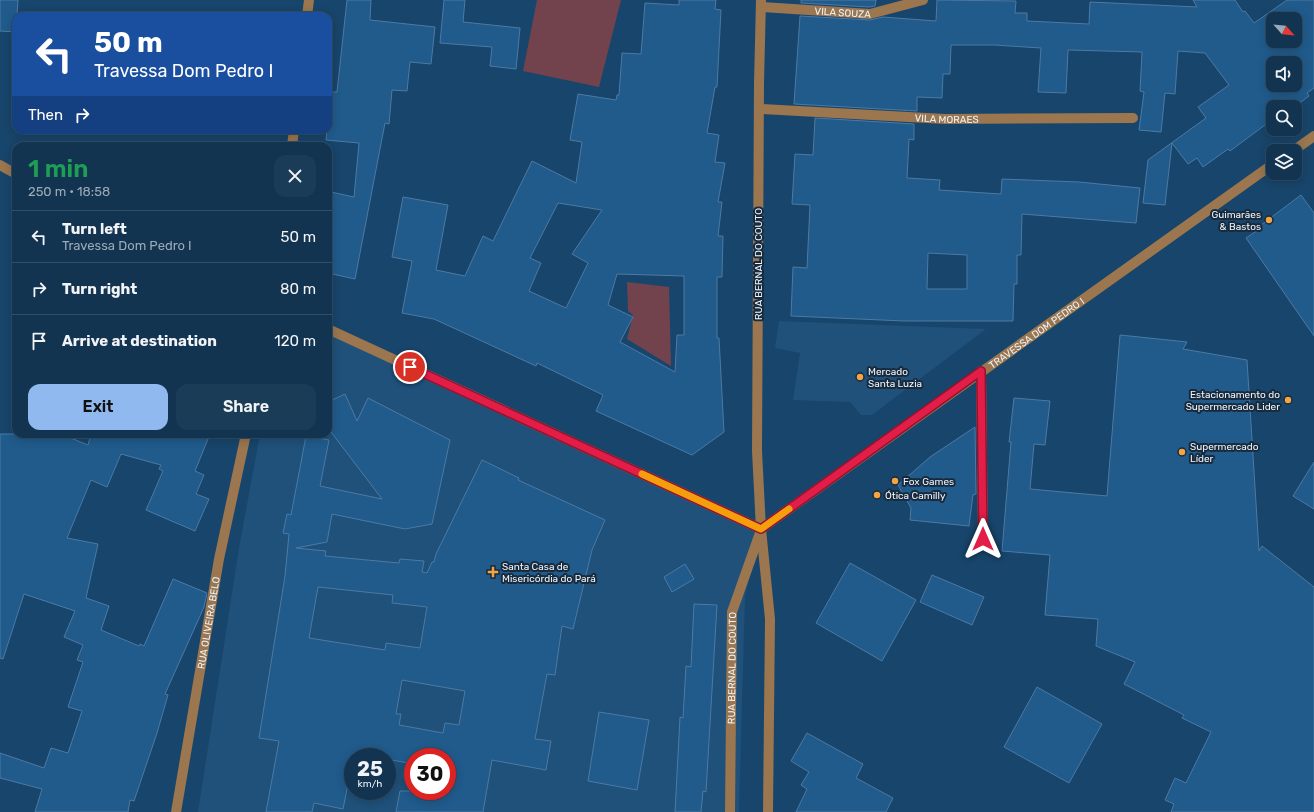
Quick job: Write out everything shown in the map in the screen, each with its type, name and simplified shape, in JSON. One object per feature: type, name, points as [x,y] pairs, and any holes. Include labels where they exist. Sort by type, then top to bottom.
[{"type":"street","points":[[308,12],[309,0]]},
{"type":"street","name":"VILA SOUZA","points":[[762,3],[870,14],[923,0]]},
{"type":"street","name":"RUA BERNAL DO COUTO","points":[[762,3],[759,83],[757,451],[761,529],[770,619],[768,812]]},
{"type":"street","name":"VILA MORAES","points":[[760,109],[945,119],[1133,118]]},
{"type":"street","points":[[1302,144],[1314,136]]},
{"type":"street","points":[[0,165],[12,172]]},
{"type":"street","name":"TRAVESSA DOM PEDRO I","points":[[761,529],[1266,169]]},
{"type":"street","points":[[332,331],[761,529]]},
{"type":"street","points":[[981,371],[983,539]]},
{"type":"street","name":"RUA OLIVEIRA BELO","points":[[176,812],[219,559],[245,438]]},
{"type":"street","name":"RUA BERNAL DO COUTO","points":[[730,812],[732,612],[761,529]]},
{"type":"shaded area","points":[[537,0],[621,0],[599,87],[523,71]]},
{"type":"shaded area","points":[[627,282],[669,287],[671,366],[627,339],[633,315],[628,311]]},
{"type":"shaded area","name":"Mercado Santa Luzia","points":[[779,321],[986,329],[872,415],[861,415],[850,402],[793,400],[800,353],[775,348]]},
{"type":"shaded area","name":"Santa Casa de Misericórdia do Pará","points":[[332,333],[761,529],[745,596],[739,812],[198,812],[239,548],[259,438],[332,438]]},
{"type":"building","points":[[0,0],[18,0],[17,12],[12,12],[12,32],[0,31]]},
{"type":"building","points":[[347,0],[371,0],[370,20],[435,27],[431,64],[410,62],[407,91],[392,90],[389,124],[385,123],[355,279],[332,274],[332,192],[354,197],[359,143],[326,140],[327,134],[332,134],[332,92],[337,92]]},
{"type":"building","points":[[444,0],[465,0],[463,22],[520,28],[516,69],[490,66],[492,47],[440,43]]},
{"type":"building","points":[[679,0],[716,0],[715,9],[721,10],[717,87],[715,87],[707,133],[719,135],[715,162],[725,163],[718,202],[722,202],[718,236],[723,236],[722,277],[717,277],[717,338],[719,338],[724,432],[692,455],[596,411],[603,395],[537,363],[536,366],[434,319],[402,313],[412,261],[392,257],[403,197],[448,205],[436,270],[465,276],[483,236],[493,241],[532,161],[576,183],[582,142],[570,140],[578,94],[616,100],[617,95],[619,95],[622,53],[641,54],[645,3],[679,5]],"holes":[[[558,203],[602,210],[572,254],[588,263],[566,308],[529,291],[541,263],[530,258]],[[617,274],[684,276],[684,335],[677,335],[675,372],[620,342],[633,317],[608,305]]]},
{"type":"building","points":[[801,0],[876,0],[875,6],[869,7],[801,3]]},
{"type":"building","points":[[937,0],[1016,1],[1015,13],[1027,13],[1027,21],[1089,24],[1090,2],[1197,7],[1193,0],[1235,0],[1243,12],[1245,11],[1254,23],[1266,15],[1266,48],[1302,48],[1302,12],[1270,12],[1287,0],[1314,0],[1314,88],[1307,93],[1309,96],[1302,101],[1266,100],[1266,124],[1230,151],[1228,149],[1203,167],[1197,158],[1188,164],[1172,143],[1165,205],[1143,203],[1148,160],[1206,118],[1198,107],[1229,85],[1205,53],[1178,51],[1175,94],[1165,93],[1161,132],[1139,130],[1144,92],[1140,91],[1142,52],[1068,50],[1066,93],[1038,92],[1041,48],[994,45],[951,45],[950,74],[943,74],[942,98],[917,97],[917,111],[794,104],[800,16],[870,20],[883,17],[936,21]]},
{"type":"building","points":[[815,118],[914,124],[914,140],[909,139],[907,178],[940,180],[939,190],[1001,194],[1002,179],[1079,182],[1140,188],[1136,223],[1022,214],[1021,255],[1017,255],[1017,284],[1014,284],[1013,321],[904,321],[791,316],[793,267],[807,268],[810,205],[792,204],[795,154],[813,155]],"holes":[[[928,253],[967,255],[967,289],[927,289]]]},
{"type":"building","points":[[1301,195],[1314,213],[1314,336],[1246,238]]},
{"type":"building","name":"Supermercado Líder","points":[[1120,335],[1187,342],[1183,349],[1247,360],[1259,551],[1262,546],[1314,587],[1314,812],[1171,812],[1174,804],[1165,800],[1175,778],[1186,783],[1211,732],[1182,718],[1184,715],[1124,684],[1135,662],[1096,646],[1098,619],[1045,615],[1050,555],[1002,551],[1011,442],[1009,442],[1014,398],[1050,401],[1045,445],[1034,444],[1030,489],[1107,496]]},
{"type":"building","points":[[345,394],[357,421],[368,398],[450,440],[432,524],[405,529],[332,514],[327,542],[296,548],[326,551],[325,556],[399,563],[400,559],[424,561],[422,572],[427,573],[432,562],[434,562],[436,554],[482,460],[519,478],[518,480],[605,520],[592,550],[573,629],[562,626],[555,675],[547,674],[535,739],[551,741],[546,770],[492,760],[483,812],[396,812],[400,791],[404,791],[404,800],[456,800],[456,748],[404,748],[404,762],[396,761],[396,748],[344,748],[345,800],[343,809],[314,803],[312,812],[266,812],[279,741],[259,738],[285,576],[289,534],[283,533],[287,514],[291,515],[306,438],[329,440],[320,486],[382,499],[332,433],[332,400]],"holes":[[[318,587],[393,595],[392,603],[427,607],[420,648],[386,643],[385,650],[309,638]],[[402,680],[465,691],[459,725],[445,723],[443,733],[399,725],[401,714],[396,714]]]},
{"type":"building","points":[[975,427],[976,494],[973,495],[969,526],[910,520],[911,508],[898,485],[930,457]]},
{"type":"building","points":[[0,434],[12,434],[12,438],[71,438],[88,445],[90,438],[208,438],[195,471],[204,475],[196,494],[209,499],[195,531],[146,510],[163,471],[159,469],[161,465],[121,454],[107,487],[91,480],[67,538],[98,544],[86,598],[109,606],[101,630],[139,646],[140,644],[144,646],[173,579],[207,593],[204,607],[165,694],[168,695],[157,733],[134,801],[130,800],[128,812],[35,812],[42,789],[0,778],[0,753],[44,768],[51,748],[68,753],[82,711],[68,707],[83,662],[77,660],[83,645],[64,637],[75,611],[24,594],[3,659],[0,658]]},
{"type":"building","points":[[1314,462],[1314,509],[1293,496]]},
{"type":"building","points":[[850,563],[916,600],[882,661],[816,623]]},
{"type":"building","points":[[685,564],[694,579],[672,592],[664,577]]},
{"type":"building","points":[[932,575],[984,597],[972,625],[920,602]]},
{"type":"building","points":[[694,604],[717,605],[706,792],[703,791],[701,812],[675,812],[680,717],[683,718],[686,666],[691,667]]},
{"type":"building","points":[[1037,687],[1102,724],[1069,783],[1004,747]]},
{"type":"building","points":[[599,712],[649,720],[637,790],[588,781]]},
{"type":"building","points":[[807,733],[863,764],[856,778],[893,798],[886,812],[796,812],[807,789],[801,785],[809,772],[791,761]]},
{"type":"slow traffic","points":[[642,474],[761,529],[789,509]]},
{"type":"place","name":"Guimarães & Bastos","points":[[1269,220]]},
{"type":"place","name":"Mercado Santa Luzia","points":[[860,377]]},
{"type":"place","name":"Estacionamento do Supermercado Lider","points":[[1288,400]]},
{"type":"place","name":"Supermercado Líder","points":[[1182,452]]},
{"type":"place","name":"Fox Games","points":[[895,481]]},
{"type":"place","name":"Ótica Camilly","points":[[877,495]]},
{"type":"place","name":"Santa Casa de Misericórdia do Pará","points":[[493,572]]},
{"type":"route","points":[[410,367],[761,529],[981,371],[983,539]]}]
